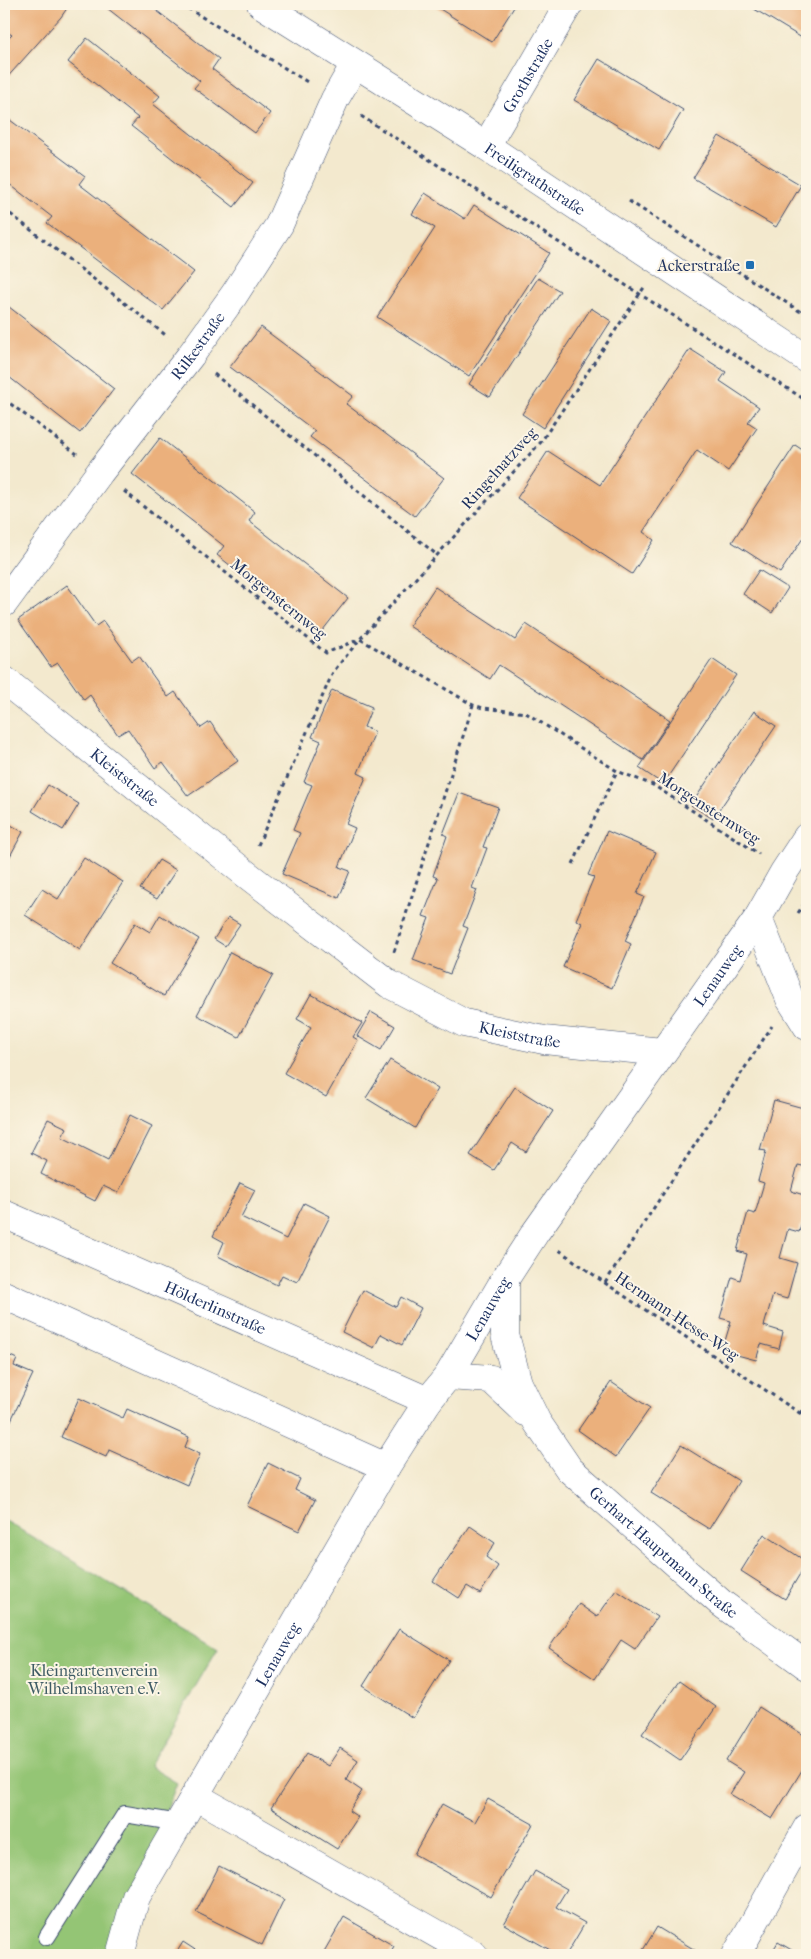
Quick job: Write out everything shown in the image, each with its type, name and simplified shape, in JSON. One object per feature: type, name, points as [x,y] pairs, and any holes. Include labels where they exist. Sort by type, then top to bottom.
[{"type":"street","name":"Freiligrathstraße","points":[[260,4],[486,146],[807,359]]},
{"type":"street","name":"Grothstraße","points":[[486,146],[569,4]]},
{"type":"street","name":"Rilkestraße","points":[[4,603],[234,295],[279,225],[335,99],[355,64]]},
{"type":"street","name":"Kleiststraße","points":[[4,680],[246,874],[389,984],[464,1024],[544,1040],[662,1052]]},
{"type":"street","name":"Lenauweg","points":[[120,1955],[136,1897],[386,1467],[428,1401],[448,1376],[505,1279],[535,1233],[758,918],[807,836]]},
{"type":"street","points":[[758,918],[790,999],[807,1026]]},
{"type":"street","name":"Hölderlinstraße","points":[[4,1214],[428,1401]]},
{"type":"street","name":"Gerhart-Hauptmann-Straße","points":[[505,1279],[505,1335],[518,1383],[537,1422],[569,1470],[721,1603],[807,1666]]},
{"type":"street","points":[[4,1295],[386,1467]]},
{"type":"street","name":"Gerhart-Hauptmann-Straße","points":[[448,1376],[491,1379],[537,1422]]},
{"type":"street","points":[[195,1796],[435,1946],[474,1955]]},
{"type":"street","points":[[736,1955],[807,1828]]},
{"type":"lane","points":[[47,1938],[125,1814],[179,1823]]},
{"type":"path","points":[[181,4],[335,99],[807,401]]},
{"type":"path","points":[[4,209],[191,355],[437,555]]},
{"type":"path","name":"Ringelnatzweg","points":[[246,874],[333,672],[360,639],[541,442],[660,262]]},
{"type":"path","name":"Morgensternweg","points":[[4,400],[100,472],[326,653],[360,639],[473,705],[526,713],[617,770],[652,785],[784,872]]},
{"type":"path","points":[[389,984],[394,952],[473,705]]},
{"type":"path","points":[[573,864],[617,770]]},
{"type":"path","points":[[605,1283],[790,999]]},
{"type":"path","name":"Hermann-Hesse-Weg","points":[[535,1233],[605,1283],[807,1418]]},
{"type":"path","points":[[801,1414],[807,1400]]},
{"type":"green space","name":"Kleingartenverein Wilhelmshaven e.V.","points":[[4,1520],[218,1648],[149,1766],[177,1783],[111,1955],[4,1955]]},
{"type":"building","points":[[8,4],[70,4],[61,17],[4,81],[4,43],[12,35],[4,30],[4,12]]},
{"type":"building","points":[[110,4],[148,4],[219,59],[212,69],[270,113],[255,133],[194,88],[200,81],[107,8]]},
{"type":"building","points":[[432,4],[516,4],[492,42]]},
{"type":"building","points":[[746,4],[807,4],[807,41]]},
{"type":"building","points":[[87,38],[160,96],[153,104],[253,183],[234,207],[131,126],[138,118],[68,62]]},
{"type":"building","points":[[599,59],[683,110],[659,150],[574,100]]},
{"type":"building","points":[[10,120],[85,176],[79,184],[194,272],[163,310],[47,223],[52,217],[4,180],[4,128]]},
{"type":"building","points":[[719,136],[801,185],[776,227],[693,178]]},
{"type":"building","points":[[425,193],[465,219],[474,205],[549,253],[469,376],[377,317],[435,228],[412,214]]},
{"type":"building","points":[[538,278],[560,291],[490,397],[469,384]]},
{"type":"building","points":[[4,303],[114,389],[80,433],[4,373]]},
{"type":"building","points":[[591,308],[611,321],[543,428],[522,414]]},
{"type":"building","points":[[261,327],[353,396],[346,404],[444,478],[415,516],[310,437],[315,431],[230,367]]},
{"type":"building","points":[[690,349],[726,372],[720,381],[759,407],[748,422],[757,428],[728,471],[697,450],[643,532],[654,540],[632,574],[517,498],[548,451],[600,485]]},
{"type":"building","points":[[160,438],[255,512],[249,521],[348,598],[319,635],[217,555],[224,546],[132,474]]},
{"type":"building","points":[[795,445],[807,453],[807,532],[780,573],[732,542]]},
{"type":"building","points":[[759,570],[788,588],[772,613],[743,594]]},
{"type":"building","points":[[67,585],[96,626],[103,621],[132,661],[139,656],[168,697],[175,692],[201,728],[210,722],[238,761],[188,796],[163,762],[155,768],[128,729],[118,735],[90,695],[84,700],[58,663],[51,667],[18,620]]},
{"type":"building","points":[[435,587],[515,640],[526,624],[670,720],[643,760],[499,665],[490,679],[409,626]]},
{"type":"building","points":[[712,659],[736,675],[663,784],[639,768]]},
{"type":"building","points":[[332,690],[372,707],[364,727],[375,732],[358,773],[366,777],[346,824],[355,828],[339,867],[350,871],[339,898],[282,874],[300,833],[293,830],[312,785],[304,782],[321,741],[312,737]]},
{"type":"building","points":[[754,711],[776,726],[713,819],[691,805]]},
{"type":"building","points":[[48,785],[79,804],[63,830],[32,811]]},
{"type":"building","points":[[459,793],[498,807],[483,847],[487,848],[472,888],[477,890],[463,926],[468,928],[450,974],[413,960],[429,918],[423,916],[438,878],[433,876],[447,836],[443,834]]},
{"type":"building","points":[[4,821],[23,832],[4,867]]},
{"type":"building","points":[[607,831],[656,852],[637,894],[644,897],[625,941],[631,944],[612,988],[563,967],[582,923],[576,920],[594,877],[588,875]]},
{"type":"building","points":[[84,858],[123,882],[80,950],[25,915],[42,889],[58,899]]},
{"type":"building","points":[[159,860],[176,870],[157,899],[140,889]]},
{"type":"building","points":[[160,915],[199,939],[164,996],[110,963],[135,923],[150,932]]},
{"type":"building","points":[[228,917],[240,924],[225,946],[214,939]]},
{"type":"building","points":[[230,952],[273,975],[239,1037],[197,1015]]},
{"type":"building","points":[[311,994],[362,1023],[353,1037],[358,1040],[326,1097],[284,1073],[311,1027],[297,1019]]},
{"type":"building","points":[[371,1012],[395,1026],[381,1050],[357,1036]]},
{"type":"building","points":[[390,1060],[438,1089],[415,1128],[366,1098]]},
{"type":"building","points":[[515,1087],[553,1111],[526,1152],[512,1143],[494,1170],[470,1155]]},
{"type":"building","points":[[774,1100],[807,1109],[807,1167],[798,1165],[791,1191],[807,1196],[807,1205],[799,1232],[788,1229],[780,1258],[797,1263],[787,1299],[773,1295],[764,1326],[783,1332],[779,1349],[761,1344],[756,1360],[722,1351],[731,1321],[720,1318],[732,1277],[740,1280],[747,1254],[737,1251],[748,1212],[755,1214],[764,1183],[758,1181],[766,1151],[760,1150]]},
{"type":"building","points":[[130,1115],[152,1126],[118,1193],[103,1186],[95,1201],[41,1174],[47,1161],[31,1153],[48,1119],[67,1128],[62,1137],[108,1160]]},
{"type":"building","points":[[240,1183],[255,1190],[241,1217],[286,1239],[304,1203],[330,1216],[297,1282],[282,1275],[277,1285],[218,1256],[224,1242],[213,1236]]},
{"type":"building","points":[[363,1290],[396,1307],[401,1297],[421,1308],[402,1345],[381,1334],[374,1348],[342,1332]]},
{"type":"building","points":[[4,1353],[17,1359],[14,1366],[33,1374],[4,1435]]},
{"type":"building","points":[[611,1382],[650,1408],[616,1457],[578,1430]]},
{"type":"building","points":[[79,1398],[123,1418],[127,1409],[189,1437],[185,1447],[200,1454],[187,1485],[109,1450],[106,1457],[61,1437]]},
{"type":"building","points":[[681,1445],[739,1481],[709,1529],[651,1493]]},
{"type":"building","points":[[268,1463],[300,1479],[295,1490],[315,1500],[299,1531],[247,1506]]},
{"type":"building","points":[[470,1526],[495,1543],[486,1557],[498,1566],[480,1594],[467,1586],[459,1598],[433,1581]]},
{"type":"building","points":[[764,1534],[807,1562],[785,1599],[741,1571]]},
{"type":"building","points":[[616,1590],[657,1617],[635,1649],[621,1640],[595,1679],[549,1648],[579,1604],[597,1617]]},
{"type":"building","points":[[399,1629],[449,1660],[413,1718],[363,1686]]},
{"type":"building","points":[[679,1681],[716,1707],[680,1760],[642,1734]]},
{"type":"building","points":[[759,1707],[807,1737],[807,1762],[772,1819],[730,1794],[744,1772],[726,1761]]},
{"type":"building","points":[[340,1748],[358,1760],[346,1780],[362,1791],[349,1811],[358,1817],[337,1849],[271,1808],[307,1753],[328,1766]]},
{"type":"building","points":[[488,1799],[533,1824],[491,1897],[414,1854],[442,1804],[475,1822]]},
{"type":"building","points":[[219,1866],[284,1899],[262,1945],[196,1912]]},
{"type":"building","points":[[535,1871],[567,1889],[556,1907],[585,1923],[566,1955],[559,1955],[504,1924]]},
{"type":"building","points":[[344,1917],[394,1946],[389,1955],[322,1955]]},
{"type":"building","points":[[657,1927],[695,1950],[692,1955],[640,1955]]},
{"type":"building","points":[[183,1942],[203,1955],[175,1955]]},
{"type":"building","points":[[778,1942],[800,1955],[770,1955]]},
{"type":"place","name":"Ackerstraße","points":[[750,265]]}]
